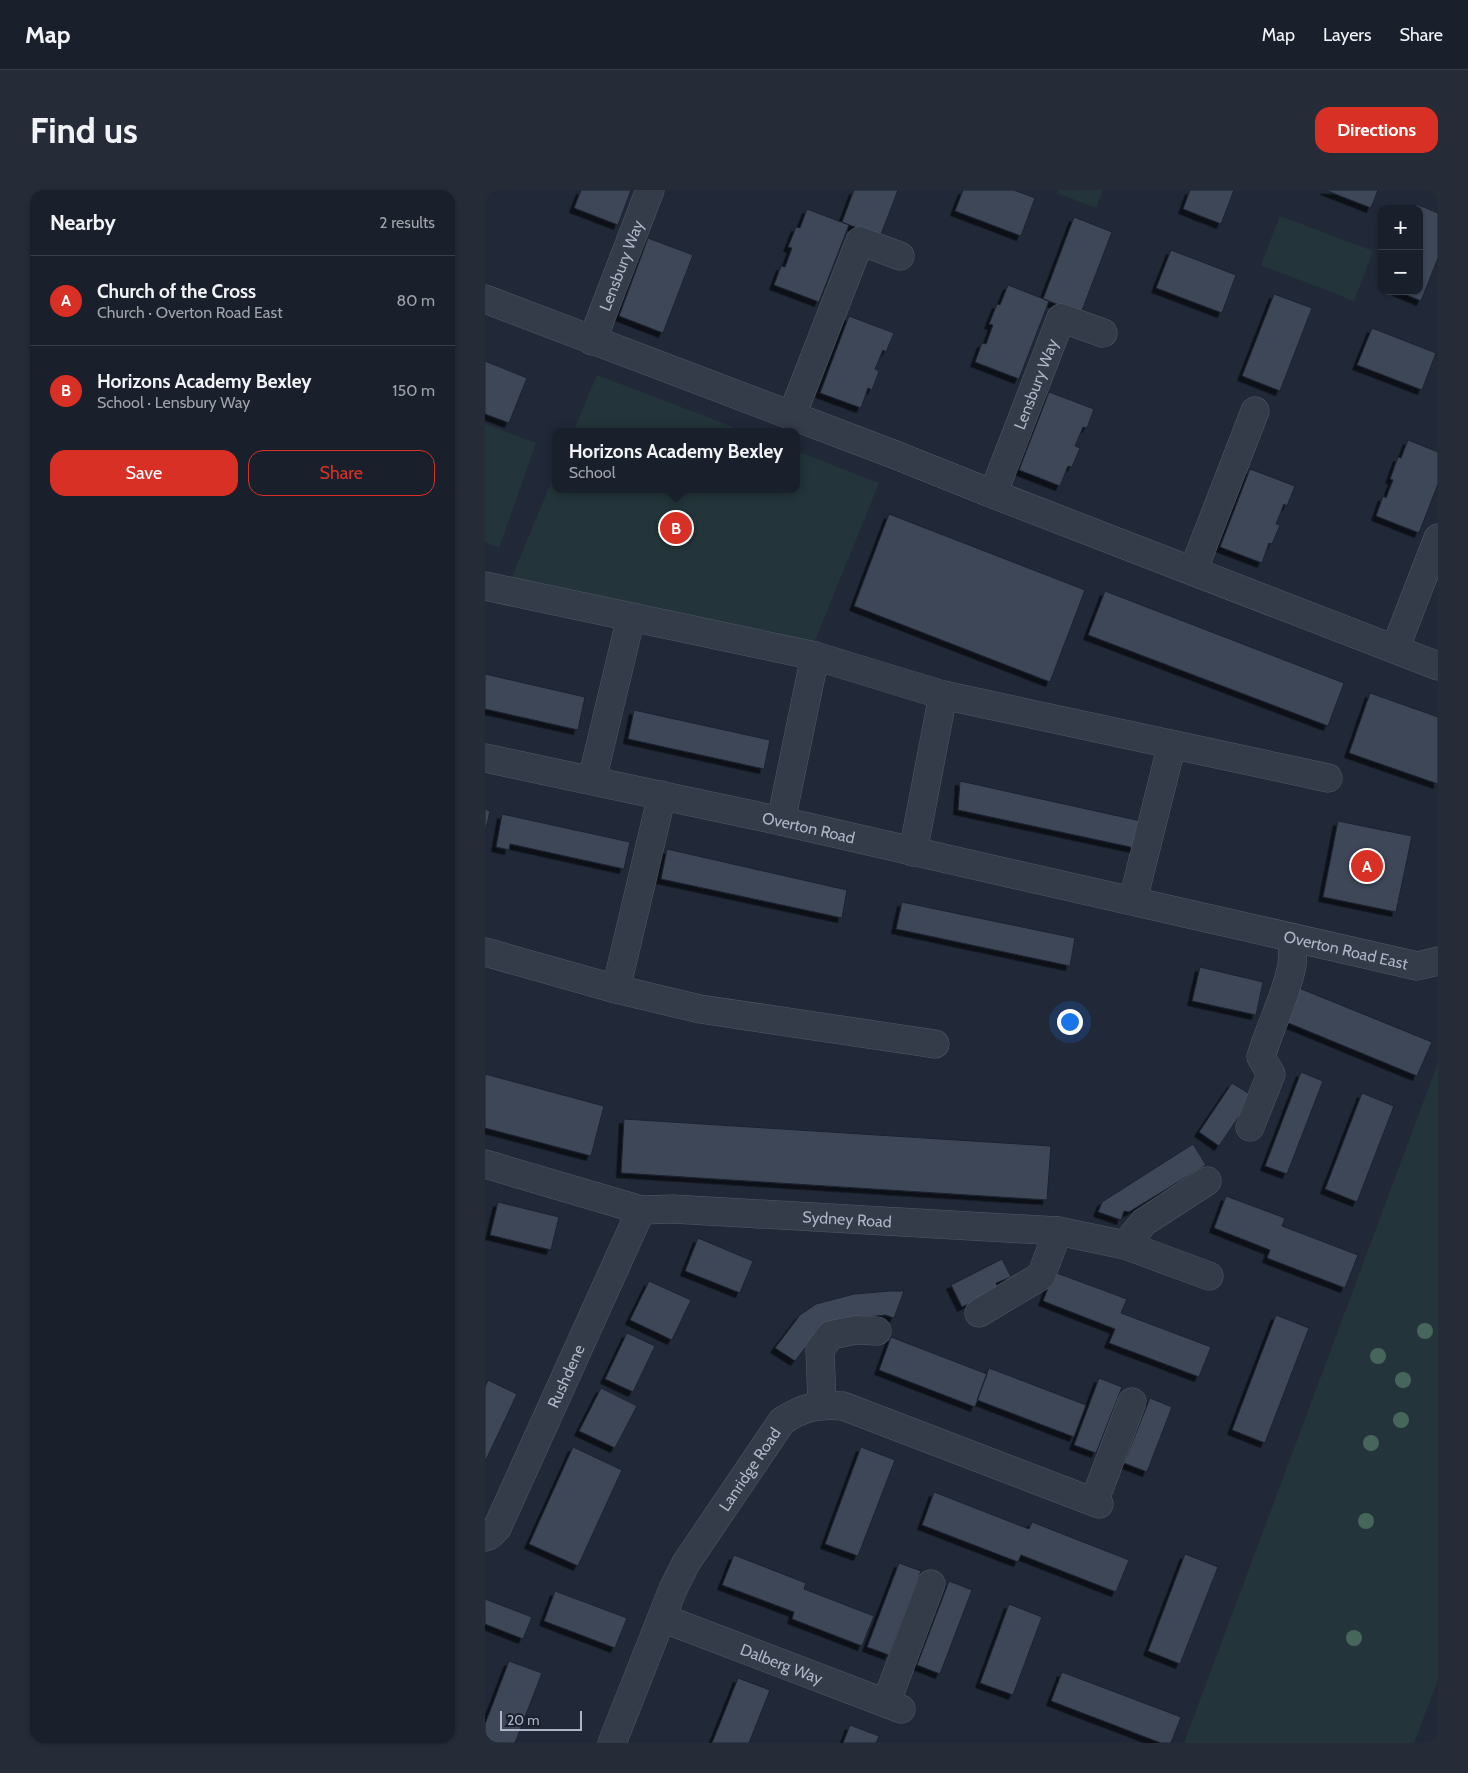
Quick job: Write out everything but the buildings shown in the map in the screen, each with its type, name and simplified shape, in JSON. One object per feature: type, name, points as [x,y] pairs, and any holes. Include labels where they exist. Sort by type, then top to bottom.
[{"type":"street","name":"Lensbury Way","points":[[591,341],[650,190]]},
{"type":"street","points":[[792,415],[860,241],[900,256]]},
{"type":"street","points":[[485,299],[591,341],[792,415],[1438,666]]},
{"type":"street","name":"Lensbury Way","points":[[993,494],[1061,318],[1103,333]]},
{"type":"street","points":[[1193,571],[1255,411]]},
{"type":"street","points":[[1395,649],[1438,538]]},
{"type":"street","points":[[485,586],[815,656],[943,695],[1327,778]]},
{"type":"street","points":[[592,780],[631,617]]},
{"type":"street","points":[[781,821],[815,656]]},
{"type":"street","points":[[913,852],[943,695]]},
{"type":"street","points":[[1133,900],[1172,744]]},
{"type":"street","name":"Overton Road","points":[[485,758],[781,821],[1254,929]]},
{"type":"street","points":[[616,989],[662,795]]},
{"type":"street","name":"Overton Road East","points":[[1254,929],[1417,966],[1438,961]]},
{"type":"street","points":[[1250,1127],[1271,1074],[1261,1057],[1284,995],[1292,964],[1293,938]]},
{"type":"street","points":[[485,952],[616,989],[700,1009],[935,1044]]},
{"type":"street","name":"Sydney Road","points":[[485,1164],[641,1210],[673,1209],[1058,1232],[1125,1244],[1209,1276]]},
{"type":"street","points":[[1125,1244],[1144,1222],[1207,1181]]},
{"type":"street","name":"Rushdene","points":[[485,1537],[497,1528],[641,1210]]},
{"type":"street","points":[[979,1313],[1041,1276],[1058,1232]]},
{"type":"street","points":[[822,1405],[820,1349],[831,1336],[856,1330],[877,1331]]},
{"type":"street","name":"Lanridge Road","points":[[612,1743],[686,1563],[782,1421],[796,1412],[814,1406],[843,1406],[1096,1503],[1132,1402]]},
{"type":"street","name":"Dalberg Way","points":[[662,1618],[893,1706],[931,1584]]},
{"type":"shaded area","points":[[1058,190],[1103,190],[1096,208],[1057,193]]},
{"type":"shaded area","points":[[1280,216],[1373,251],[1354,301],[1261,265]]},
{"type":"shaded area","points":[[597,375],[736,428],[575,428]]},
{"type":"shaded area","points":[[485,424],[536,443],[499,548],[485,542]]},
{"type":"shaded area","points":[[800,453],[879,483],[814,643],[511,579],[552,481],[552,493],[800,493]]},
{"type":"shaded area","points":[[1438,1063],[1438,1680],[1414,1743],[1184,1743]]},
{"type":"place","name":"Horizons Academy Bexley","points":[[676,528]]},
{"type":"place","name":"Church of the Cross","points":[[1367,866]]}]
